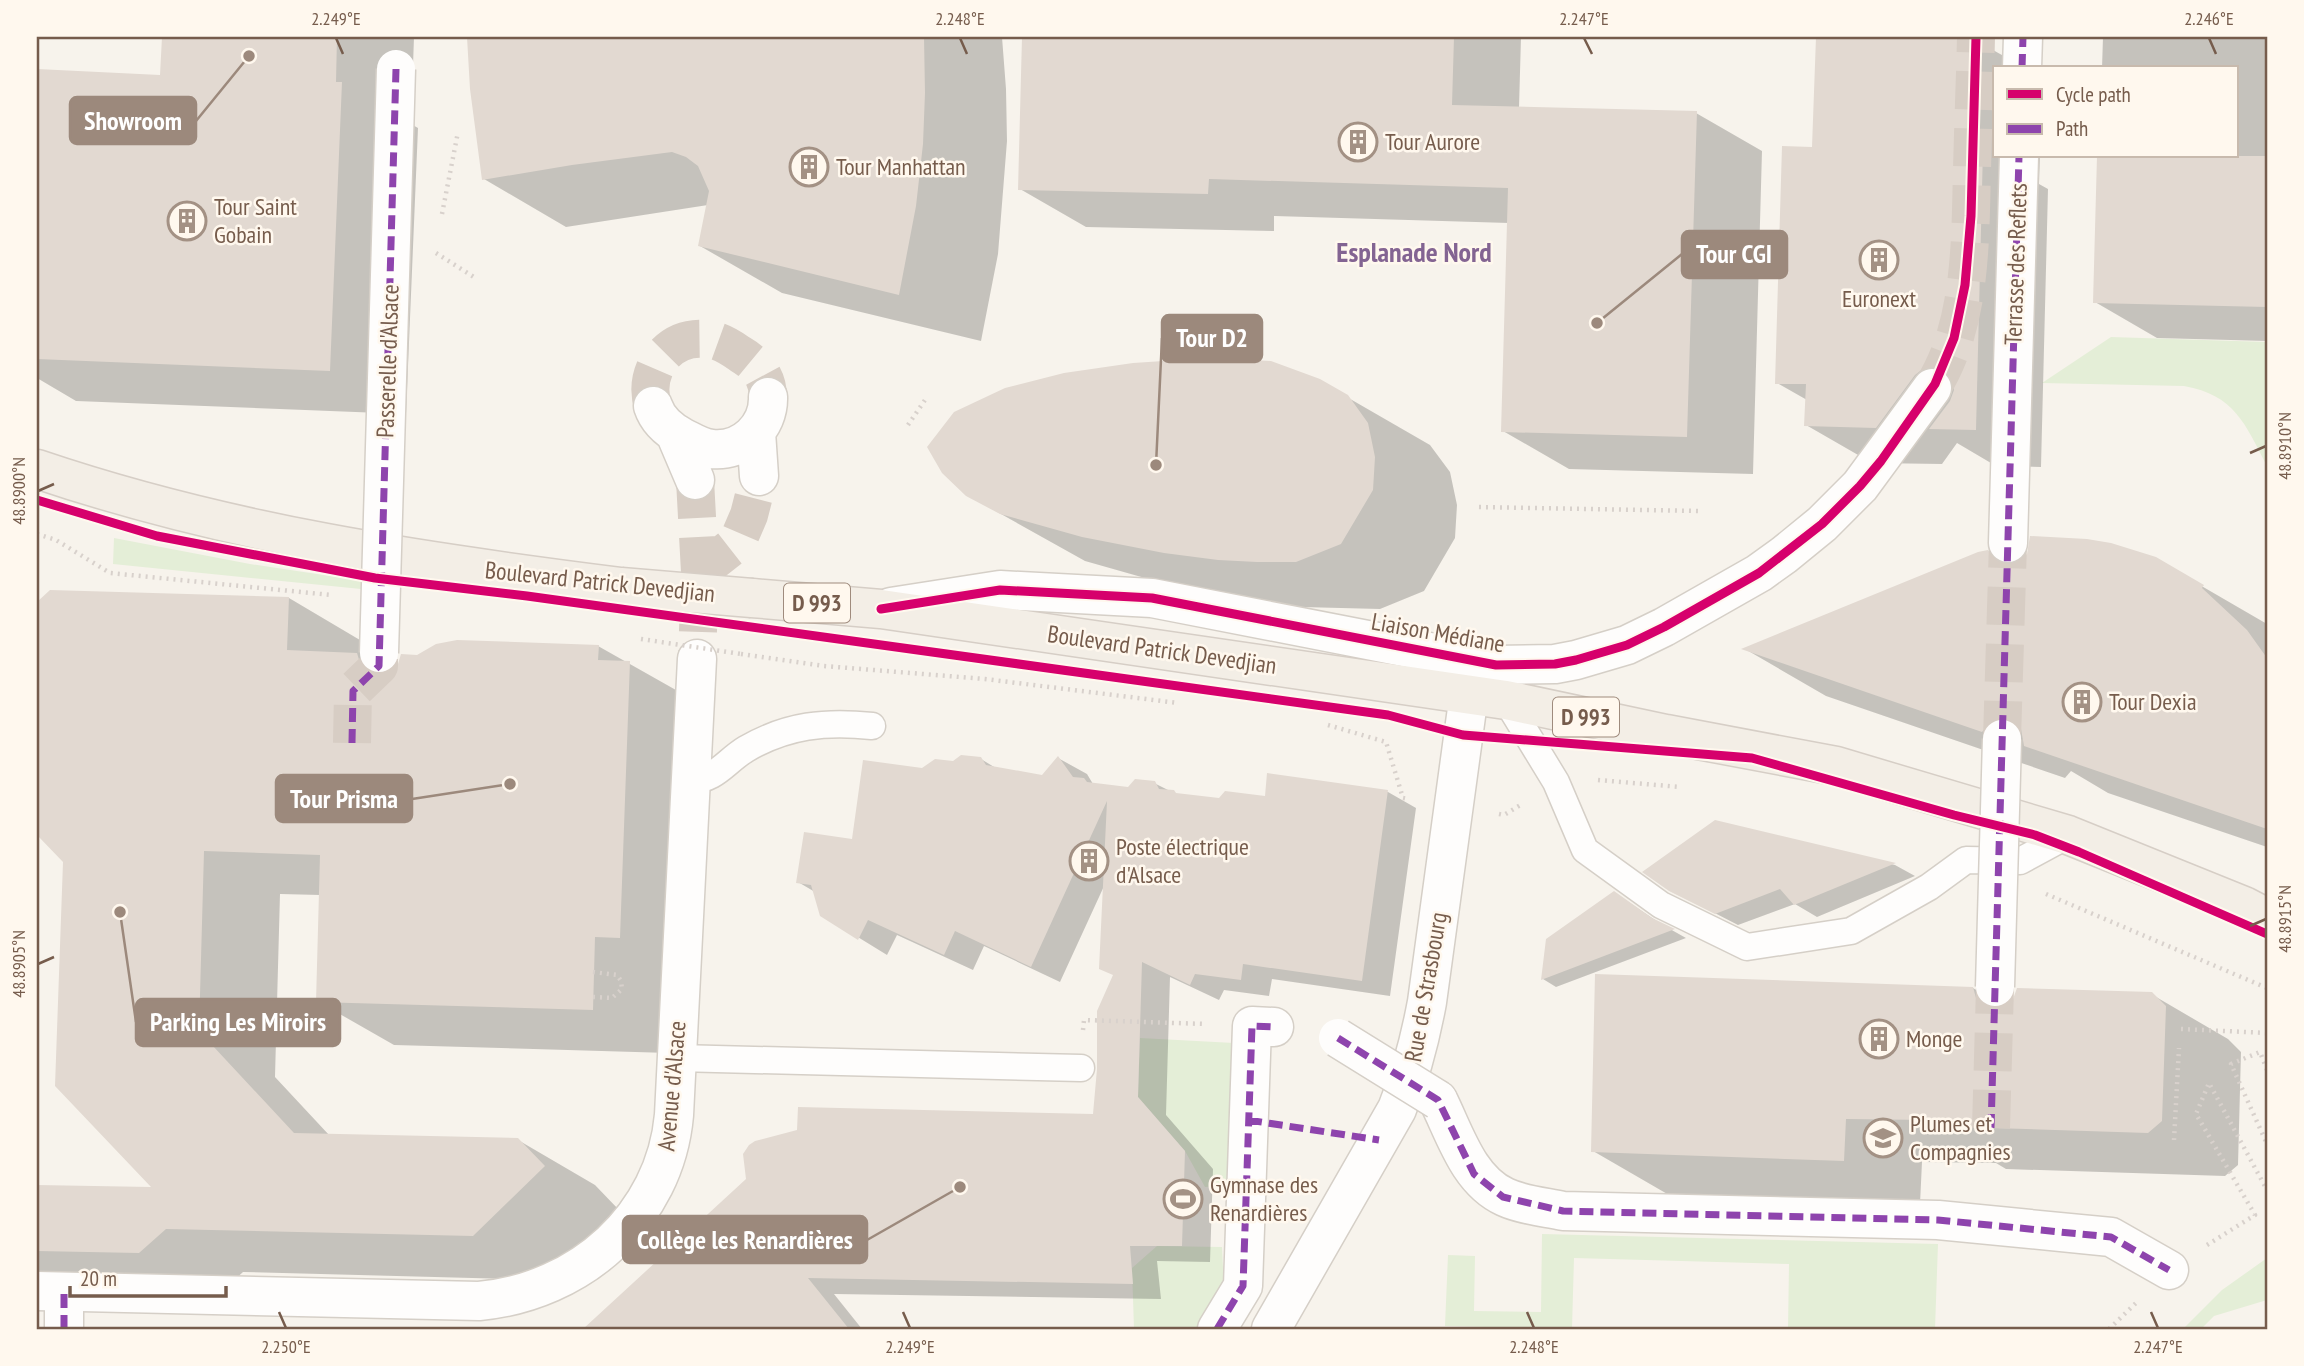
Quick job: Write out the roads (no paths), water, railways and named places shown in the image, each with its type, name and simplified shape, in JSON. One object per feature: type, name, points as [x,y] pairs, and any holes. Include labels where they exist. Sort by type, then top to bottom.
[{"type":"main road","name":"Boulevard Patrick Devedjian","points":[[37,469],[133,500],[376,554],[621,587],[881,609],[1488,697],[1836,766],[2068,835],[2244,906],[2267,918]]},
{"type":"street","points":[[2022,37],[2022,66]]},
{"type":"street","name":"Passerelle d'Alsace","points":[[379,653],[396,69]]},
{"type":"street","name":"Terrasse des Reflets","points":[[2008,543],[2019,158]]},
{"type":"street","name":"Liaison Médiane","points":[[881,609],[1000,590],[1152,598],[1496,665],[1555,664],[1576,660],[1627,645],[1664,627],[1751,578],[1784,555],[1822,524],[1860,486],[1881,461],[1932,388]]},
{"type":"street","points":[[695,480],[664,420],[701,446],[721,449],[740,444],[762,414],[759,476]]},
{"type":"street","name":"Avenue d'Alsace","points":[[50,1291],[492,1300],[528,1292],[564,1275],[601,1251],[630,1224],[657,1183],[670,1144],[677,1058],[696,659]]},
{"type":"street","name":"Rue de Strasbourg","points":[[1271,1329],[1391,1119],[1411,1075],[1488,697]]},
{"type":"street","points":[[1995,987],[2003,739]]},
{"type":"street","points":[[1217,1329],[1243,1286],[1263,1026]]},
{"type":"street","points":[[1338,1038],[1438,1100],[1474,1174],[1503,1197],[1563,1211],[1938,1220],[2110,1237],[2169,1270]]},
{"type":"street","points":[[50,1291],[64,1329]]},
{"type":"lane","points":[[1488,697],[1556,782],[1585,850],[1661,905],[1748,947],[1852,931],[1929,887],[1966,860],[2020,861],[2068,835]]},
{"type":"lane","points":[[690,780],[710,776],[744,750],[787,731],[824,723],[872,726]]},
{"type":"lane","points":[[677,1058],[1081,1068]]},
{"type":"tunnel","points":[[1932,388],[1955,337],[1966,282],[1971,225],[1976,37]]},
{"type":"tunnel","points":[[653,406],[651,380],[655,368],[670,349],[692,339],[715,341],[746,358],[764,377],[768,397]]},
{"type":"tunnel","points":[[700,572],[737,543],[749,515],[759,476]]},
{"type":"tunnel","points":[[695,480],[700,572],[697,659]]},
{"type":"tunnel","points":[[2002,739],[2008,543]]},
{"type":"tunnel","points":[[352,743],[353,691],[379,666],[379,653]]},
{"type":"tunnel","points":[[1991,1128],[1995,987]]},
{"type":"place","name":"Showroom","points":[[249,56]]},
{"type":"place","name":"Tour Aurore","points":[[1358,142]]},
{"type":"place","name":"Tour Manhattan","points":[[809,167]]},
{"type":"place","name":"Tour Saint Gobain","points":[[187,221]]},
{"type":"place","name":"Euronext","points":[[1879,260]]},
{"type":"place","name":"Tour CGI","points":[[1597,323]]},
{"type":"place","name":"Tour D2","points":[[1156,465]]},
{"type":"place","name":"Tour Dexia","points":[[2082,702]]},
{"type":"place","name":"Tour Prisma","points":[[510,784]]},
{"type":"place","name":"Poste électrique d'Alsace","points":[[1089,861]]},
{"type":"place","name":"Parking Les Miroirs","points":[[120,912]]},
{"type":"place","name":"Monge","points":[[1879,1039]]},
{"type":"place","name":"Plumes et Compagnies","points":[[1883,1138]]},
{"type":"place","name":"Collège les Renardières","points":[[960,1187]]},
{"type":"place","name":"Gymnase des Renardières","points":[[1183,1199]]},
{"type":"district","name":"Esplanade Nord","points":[[1414,252]]}]
